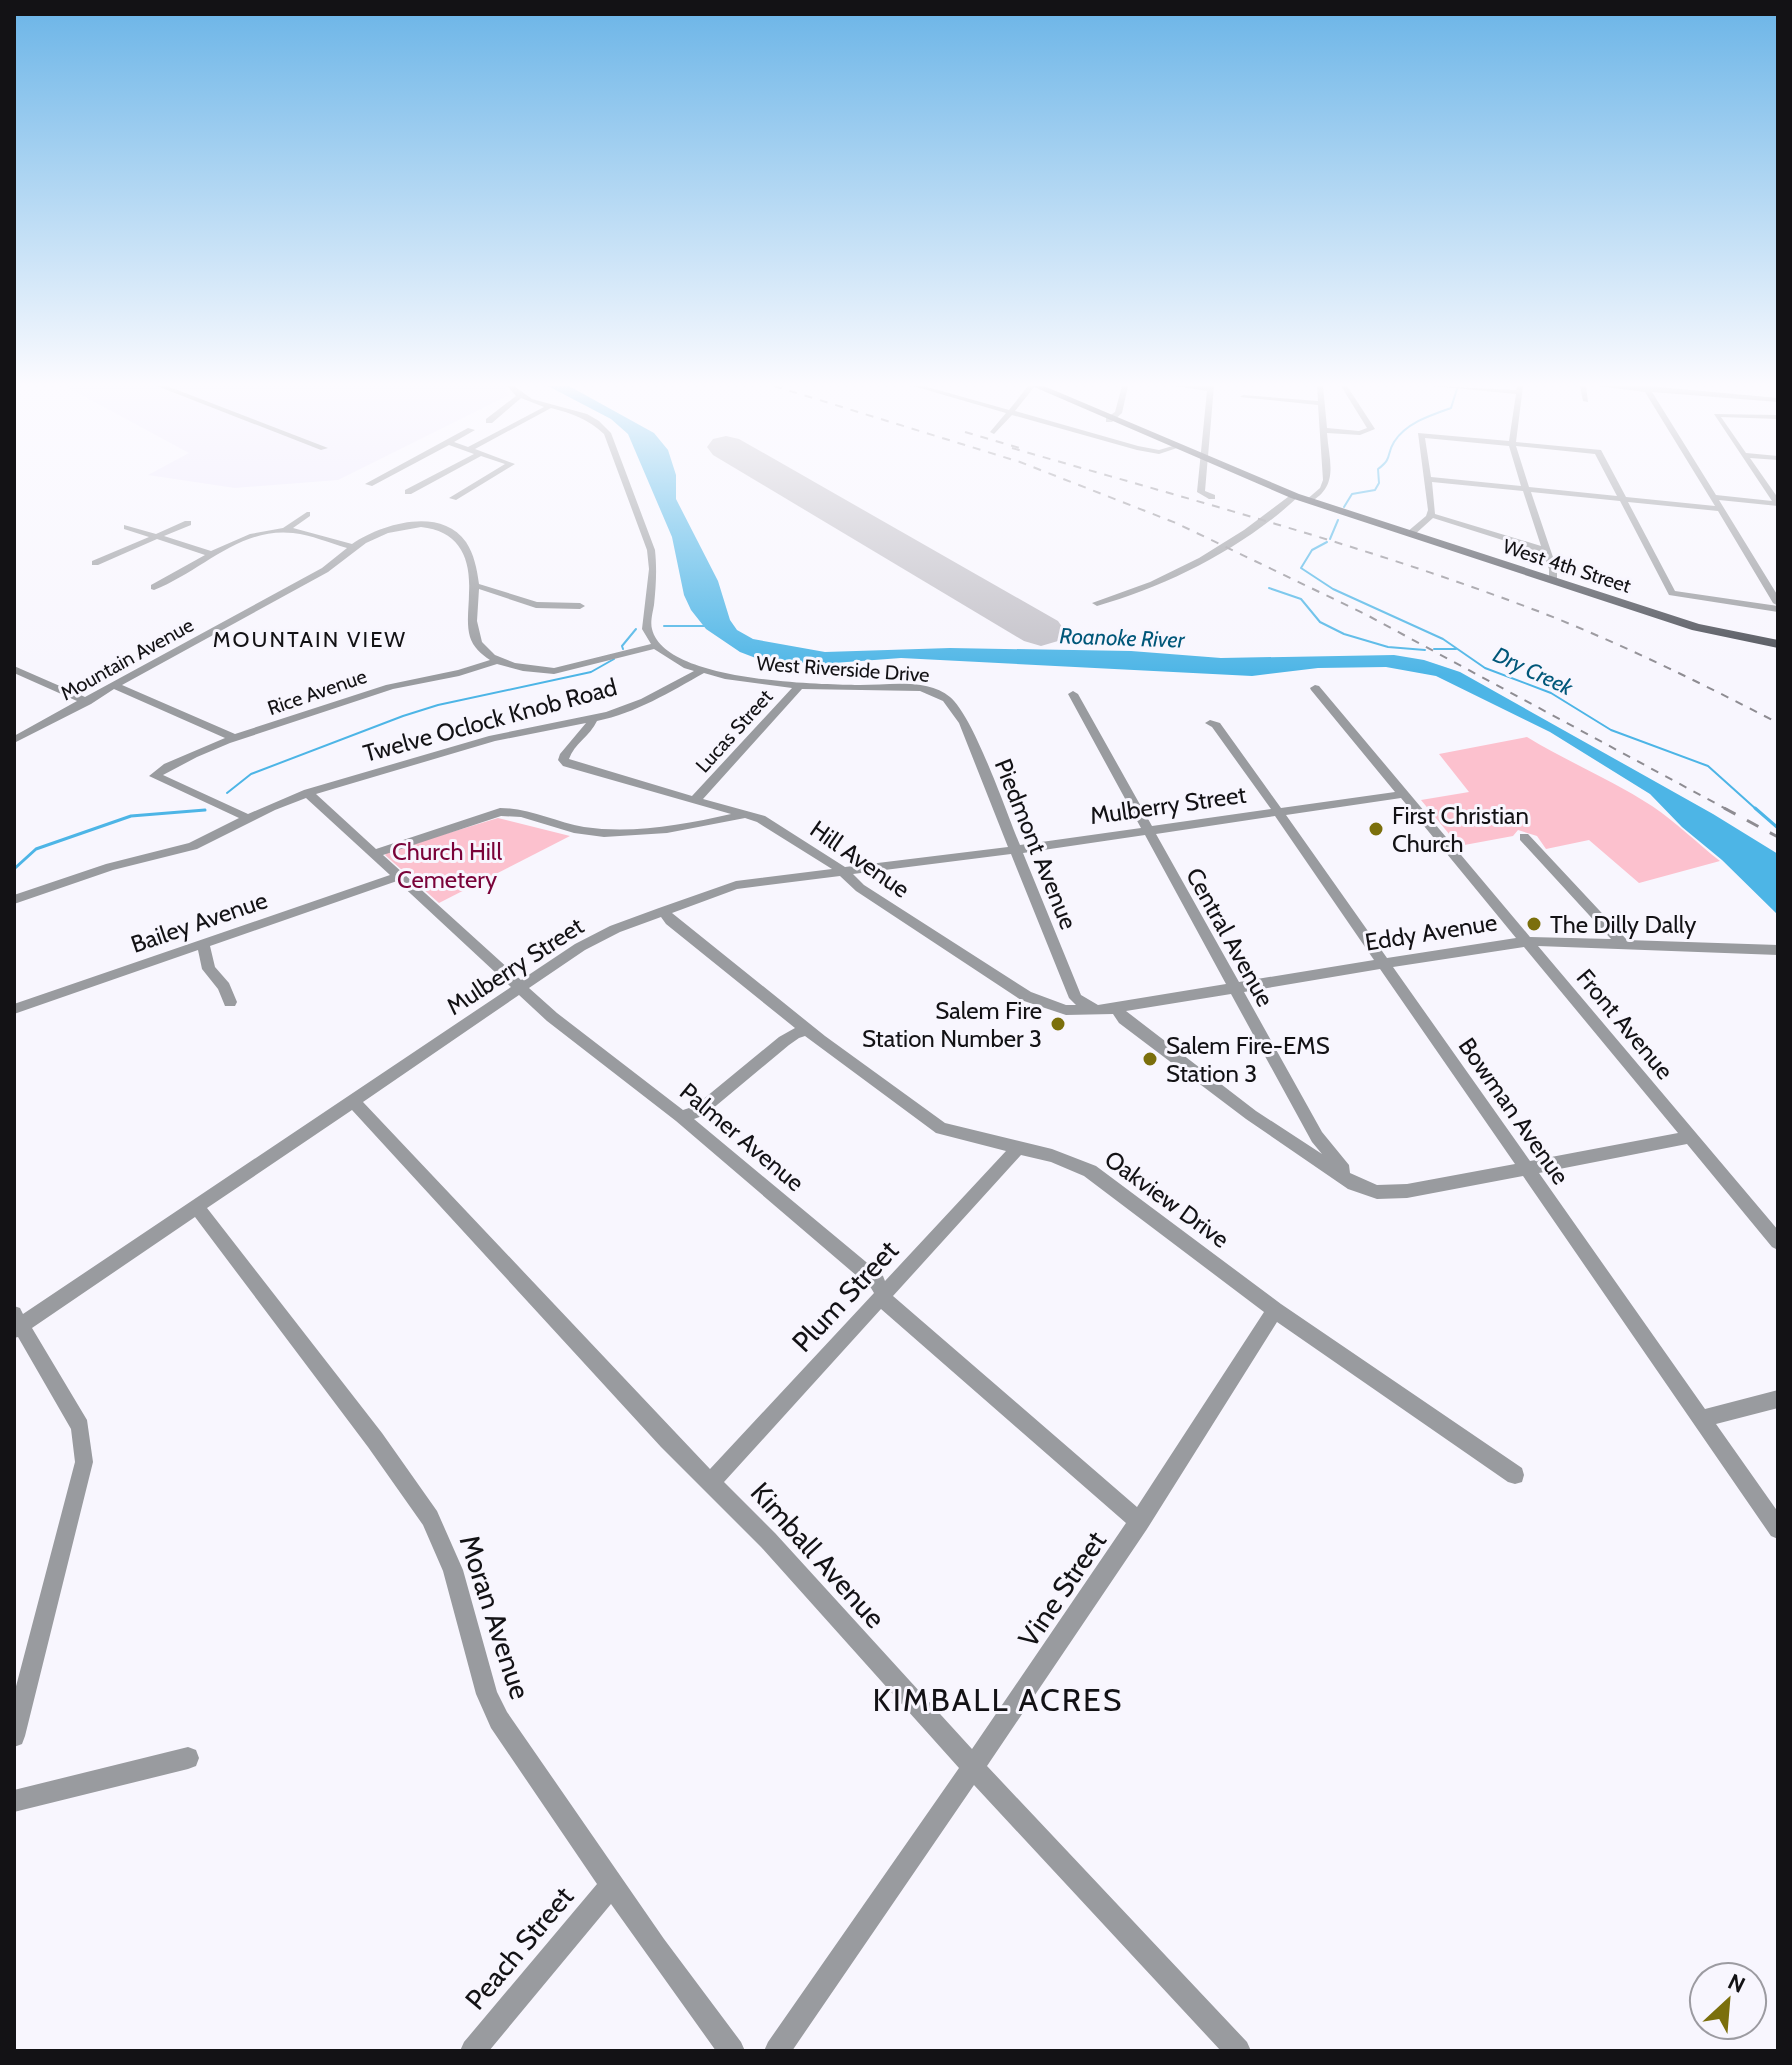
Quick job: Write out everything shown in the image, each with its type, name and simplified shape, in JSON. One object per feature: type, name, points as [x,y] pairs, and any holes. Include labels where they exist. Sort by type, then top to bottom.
[{"type":"main road","name":"West 4th Street","points":[[1262,482],[1309,501],[1714,632],[1778,644]]},
{"type":"main road","points":[[1714,632],[1778,654]]},
{"type":"street","points":[[408,492],[426,482]]},
{"type":"street","points":[[453,498],[480,482]]},
{"type":"street","points":[[498,660],[537,670],[564,670],[654,646],[647,629],[653,569],[651,550],[625,482]]},
{"type":"street","points":[[1202,482],[1201,492],[1212,497]]},
{"type":"street","points":[[1309,501],[1326,482]]},
{"type":"street","points":[[1427,482],[1431,515]]},
{"type":"street","points":[[1458,482],[1720,509]]},
{"type":"street","points":[[1524,482],[1547,551],[1553,581]]},
{"type":"street","points":[[1614,482],[1671,592],[1705,600],[1778,606]]},
{"type":"street","points":[[1704,482],[1778,606]]},
{"type":"street","points":[[1763,482],[1778,504]]},
{"type":"street","points":[[1097,603],[1141,590],[1192,568],[1239,539],[1295,496]]},
{"type":"street","points":[[1713,497],[1778,504]]},
{"type":"street","points":[[285,530],[307,514]]},
{"type":"street","points":[[1410,534],[1431,515]]},
{"type":"street","points":[[1431,515],[1547,551]]},
{"type":"street","points":[[95,563],[188,523]]},
{"type":"street","name":"Mountain Avenue","points":[[14,740],[332,565],[352,547],[400,527],[421,523],[439,524],[467,548],[474,585],[477,641],[498,660]]},
{"type":"street","points":[[127,527],[215,555]]},
{"type":"street","points":[[154,587],[256,535],[285,530],[352,547]]},
{"type":"street","points":[[474,585],[536,605],[580,606]]},
{"type":"street","name":"West Riverside Drive","points":[[654,646],[703,670],[755,682],[920,688],[940,693]]},
{"type":"street","name":"Rice Avenue","points":[[248,818],[155,776],[169,764],[369,693],[498,660]]},
{"type":"street","points":[[14,669],[87,702]]},
{"type":"street","name":"Twelve Oclock Knob Road","points":[[14,900],[110,867],[193,846],[248,818],[308,793],[493,738],[592,720],[645,701],[703,670]]},
{"type":"street","points":[[115,686],[237,739]]},
{"type":"street","name":"Lucas Street","points":[[696,799],[799,686]]},
{"type":"street","name":"Front Avenue","points":[[1315,688],[1778,1242]]},
{"type":"street","name":"Piedmont Avenue","points":[[940,693],[952,702],[964,723],[1076,998],[1095,1009]]},
{"type":"street","name":"Central Avenue","points":[[1073,694],[1317,1137],[1365,1189]]},
{"type":"street","name":"Hill Avenue","points":[[592,720],[590,727],[563,756],[567,764],[748,814],[769,823],[843,872],[860,888],[1026,996],[1066,1010],[1095,1009]]},
{"type":"street","name":"Bowman Avenue","points":[[1210,723],[1216,725],[1278,811],[1778,1529]]},
{"type":"street","name":"Palmer Avenue","points":[[308,793],[520,989],[681,1117],[877,1282],[888,1305],[1140,1522]]},
{"type":"street","name":"Mulberry Street","points":[[16,1323],[197,1207],[597,937],[663,911],[736,885],[1014,850],[1404,794]]},
{"type":"street","points":[[375,853],[500,812],[513,811],[562,826],[603,833],[709,823],[748,814]]},
{"type":"street","points":[[1524,837],[1623,944]]},
{"type":"street","name":"Bailey Avenue","points":[[14,1009],[399,876]]},
{"type":"street","name":"Oakview Drive","points":[[663,911],[671,921],[809,1030],[941,1128],[1062,1159],[1096,1175],[1275,1310],[1515,1475]]},
{"type":"street","name":"Eddy Avenue","points":[[1095,1009],[1527,941],[1778,950]]},
{"type":"street","points":[[203,944],[209,969],[224,987],[230,1002]]},
{"type":"street","points":[[1116,1008],[1124,1019],[1240,1107],[1365,1189],[1384,1193],[1407,1191],[1691,1137]]},
{"type":"street","points":[[681,1117],[700,1111],[784,1041],[795,1033],[809,1030]]},
{"type":"street","name":"Kimball Avenue","points":[[353,1101],[668,1440],[712,1481],[1238,2051]]},
{"type":"street","name":"Plum Street","points":[[712,1481],[1018,1148]]},
{"type":"street","name":"Moran Avenue","points":[[197,1207],[375,1440],[430,1518],[449,1558],[487,1694],[499,1720],[732,2051]]},
{"type":"street","name":"Vine Street","points":[[777,2051],[975,1768],[1140,1522],[1275,1310]]},
{"type":"street","points":[[14,1736],[84,1462],[80,1427],[16,1323]]},
{"type":"street","points":[[1701,1419],[1778,1399]]},
{"type":"street","points":[[14,1801],[188,1758]]},
{"type":"street","name":"Peach Street","points":[[473,2051],[612,1884]]},
{"type":"shaded area","points":[[197,482],[308,482],[235,488]]},
{"type":"green space","points":[[1527,737],[1652,806],[1720,861],[1639,883],[1589,840],[1546,849],[1537,836],[1518,830],[1513,836],[1459,846],[1421,800],[1469,792],[1439,754]]},
{"type":"green space","name":"Church Hill Cemetery","points":[[498,818],[570,836],[439,903],[385,855],[389,851]]},
{"type":"water","points":[[649,482],[676,482],[676,499],[718,581],[730,620],[737,630],[753,639],[825,652],[950,648],[1131,651],[1221,658],[1394,655],[1424,660],[1460,672],[1713,814],[1778,854],[1778,915],[1650,794],[1550,732],[1436,676],[1386,667],[1318,668],[1252,676],[901,658],[820,664],[761,660],[740,652],[706,629],[691,610],[684,595],[672,537]]},
{"type":"waterway","name":"Dry Creek","points":[[1344,507],[1352,494],[1375,490],[1379,482]]},
{"type":"waterway","name":"Dry Creek","points":[[1330,539],[1338,520]]},
{"type":"waterway","name":"Dry Creek","points":[[1327,542],[1312,550],[1301,568],[1333,589],[1443,639],[1485,668],[1551,693],[1611,730],[1708,766],[1757,810]]},
{"type":"waterway","points":[[1269,588],[1301,599],[1320,622],[1344,634],[1388,647],[1425,650]]},
{"type":"waterway","points":[[664,626],[708,626]]},
{"type":"waterway","points":[[623,649],[622,646],[636,629]]},
{"type":"waterway","points":[[1434,649],[1456,649]]},
{"type":"waterway","points":[[227,793],[251,774],[403,716],[438,705],[591,672],[614,659]]},
{"type":"waterway","name":"Dry Creek","points":[[1755,808],[1778,828]]},
{"type":"waterway","points":[[14,869],[36,849],[131,816],[205,810]]},
{"type":"runway","points":[[787,482],[1041,631]]},
{"type":"railway","points":[[1072,482],[1176,523],[1365,614],[1728,810]]},
{"type":"railway","points":[[1131,482],[1471,586],[1628,649],[1778,723]]},
{"type":"railway","points":[[1724,808],[1778,837]]},
{"type":"place","name":"First Christian Church","points":[[1376,829]]},
{"type":"place","name":"The Dilly Dally","points":[[1534,924]]},
{"type":"place","name":"Salem Fire Station Number 3","points":[[1058,1024]]},
{"type":"place","name":"Salem Fire-EMS Station 3","points":[[1150,1059]]},
{"type":"district","name":"MOUNTAIN VIEW","points":[[310,639]]},
{"type":"district","name":"KIMBALL ACRES","points":[[998,1699]]},
{"type":"water label","name":"Roanoke River","points":[[1122,638]]}]
